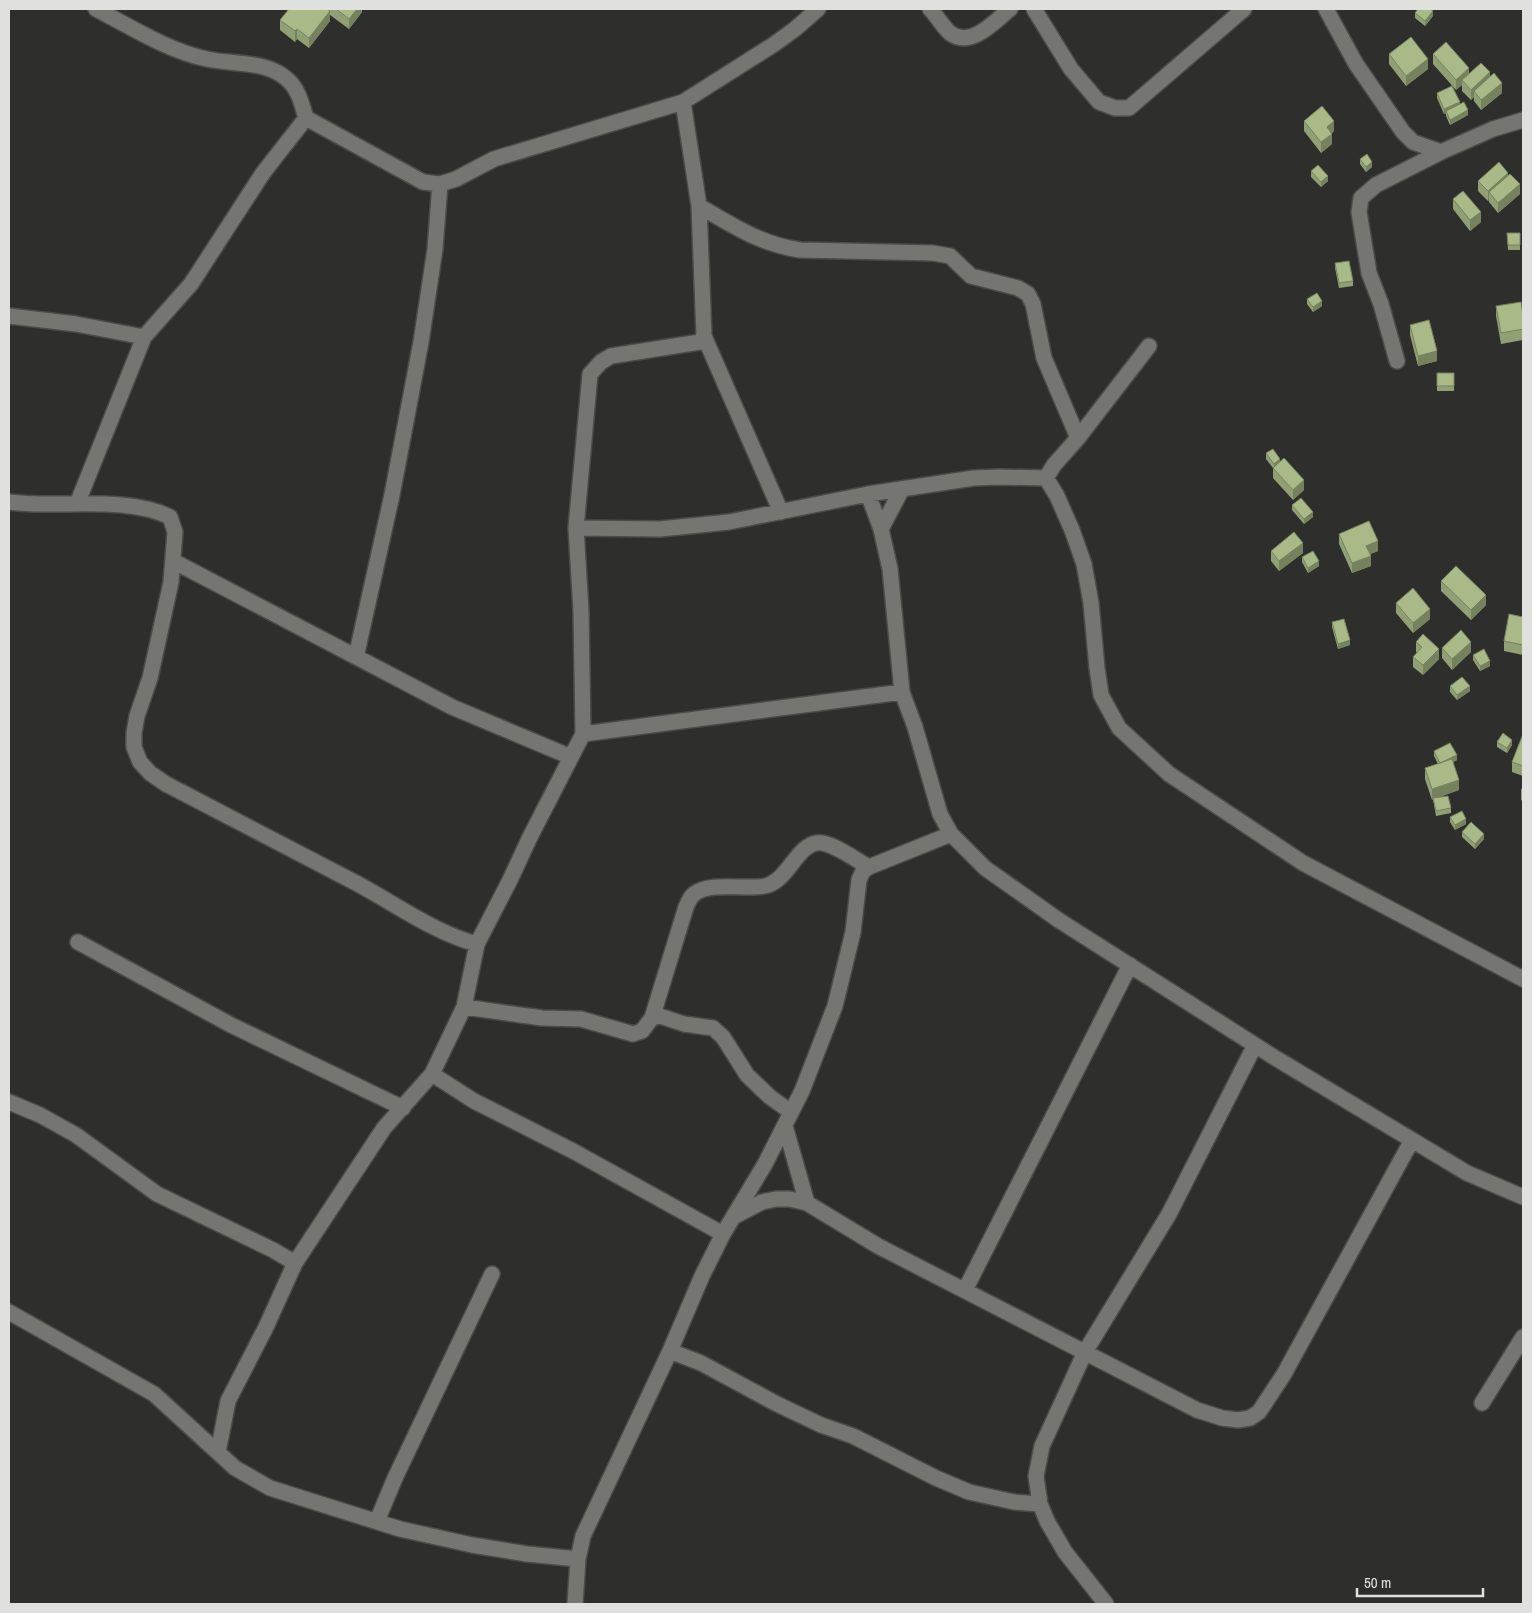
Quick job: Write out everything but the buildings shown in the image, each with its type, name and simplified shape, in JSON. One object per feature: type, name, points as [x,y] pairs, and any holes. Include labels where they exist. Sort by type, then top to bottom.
[{"type":"street","points":[[96,9],[175,49],[207,59],[270,69],[288,80],[298,94],[306,118],[423,182],[440,184],[456,179],[494,159],[683,102],[772,45],[795,29],[818,9]]},
{"type":"street","points":[[930,9],[950,32],[960,38],[979,34],[1010,9]]},
{"type":"street","points":[[1034,9],[1071,69],[1099,102],[1115,108],[1128,108],[1244,9]]},
{"type":"street","points":[[1326,9],[1356,64],[1404,132],[1413,142],[1441,152]]},
{"type":"street","points":[[683,102],[699,206],[704,336],[781,512]]},
{"type":"street","points":[[77,504],[144,337],[192,284],[263,173],[306,118]]},
{"type":"street","points":[[1397,361],[1381,304],[1369,273],[1358,212],[1360,198],[1376,185],[1441,152],[1493,129],[1523,120]]},
{"type":"street","points":[[356,657],[392,495],[421,342],[435,250],[440,184]]},
{"type":"street","points":[[699,206],[748,235],[779,246],[800,250],[933,252],[950,256],[971,276],[1018,288],[1028,294],[1033,304],[1044,358],[1078,438]]},
{"type":"street","points":[[9,316],[76,324],[144,337]]},
{"type":"street","points":[[218,1452],[228,1401],[266,1327],[295,1264],[384,1128],[432,1074],[464,1007],[477,944],[583,734],[581,611],[576,528],[590,374],[601,362],[611,356],[700,342],[704,336]]},
{"type":"street","points":[[1046,478],[1054,465],[1078,438],[1149,346]]},
{"type":"street","points":[[576,528],[660,529],[729,522],[868,494],[974,478],[1046,478]]},
{"type":"street","points":[[1046,478],[1057,496],[1084,564],[1091,603],[1101,695],[1119,728],[1169,774],[1303,863],[1523,979]]},
{"type":"street","points":[[881,529],[902,489]]},
{"type":"street","points":[[868,494],[881,529],[890,569],[902,692],[915,727],[940,814],[951,834],[985,868],[1060,921],[1255,1045],[1467,1173],[1523,1197]]},
{"type":"street","points":[[9,502],[143,508],[170,517],[175,532],[171,582],[150,678],[137,716],[134,733],[134,748],[140,762],[150,773],[166,784],[446,932],[477,944]]},
{"type":"street","points":[[172,561],[452,706],[571,758]]},
{"type":"street","points":[[583,734],[902,692]]},
{"type":"street","points":[[575,1604],[578,1559],[587,1527],[670,1352],[702,1276],[723,1234],[765,1164],[802,1091],[835,1006],[853,932],[860,880],[863,871],[951,834]]},
{"type":"street","points":[[464,1007],[542,1018],[581,1019],[633,1034],[642,1031],[652,1018],[686,907],[693,895],[706,889],[766,886],[778,880],[808,846],[818,843],[827,844],[869,867]]},
{"type":"street","points":[[78,942],[231,1025],[403,1108]]},
{"type":"street","points":[[965,1290],[1130,965]]},
{"type":"street","points":[[652,1018],[660,1016],[684,1024],[713,1028],[724,1037],[747,1075],[770,1097],[788,1119],[807,1203]]},
{"type":"street","points":[[1106,1604],[1065,1552],[1047,1521],[1040,1504],[1036,1476],[1042,1446],[1085,1352],[1169,1214],[1255,1045]]},
{"type":"street","points":[[432,1074],[474,1101],[573,1151],[723,1234]]},
{"type":"street","points":[[9,1102],[40,1115],[76,1135],[157,1194],[274,1250],[295,1264]]},
{"type":"street","points":[[733,1217],[762,1202],[776,1199],[790,1199],[807,1203],[878,1246],[1197,1410],[1222,1418],[1238,1420],[1250,1418],[1259,1412],[1284,1374],[1412,1140]]},
{"type":"street","points":[[377,1521],[395,1478],[492,1274]]},
{"type":"street","points":[[9,1312],[154,1394],[235,1468],[270,1488],[400,1529],[472,1546],[578,1559]]},
{"type":"street","points":[[1482,1403],[1523,1337]]},
{"type":"street","points":[[670,1352],[701,1363],[777,1404],[821,1425],[853,1436],[968,1492],[1007,1501],[1040,1504]]}]
